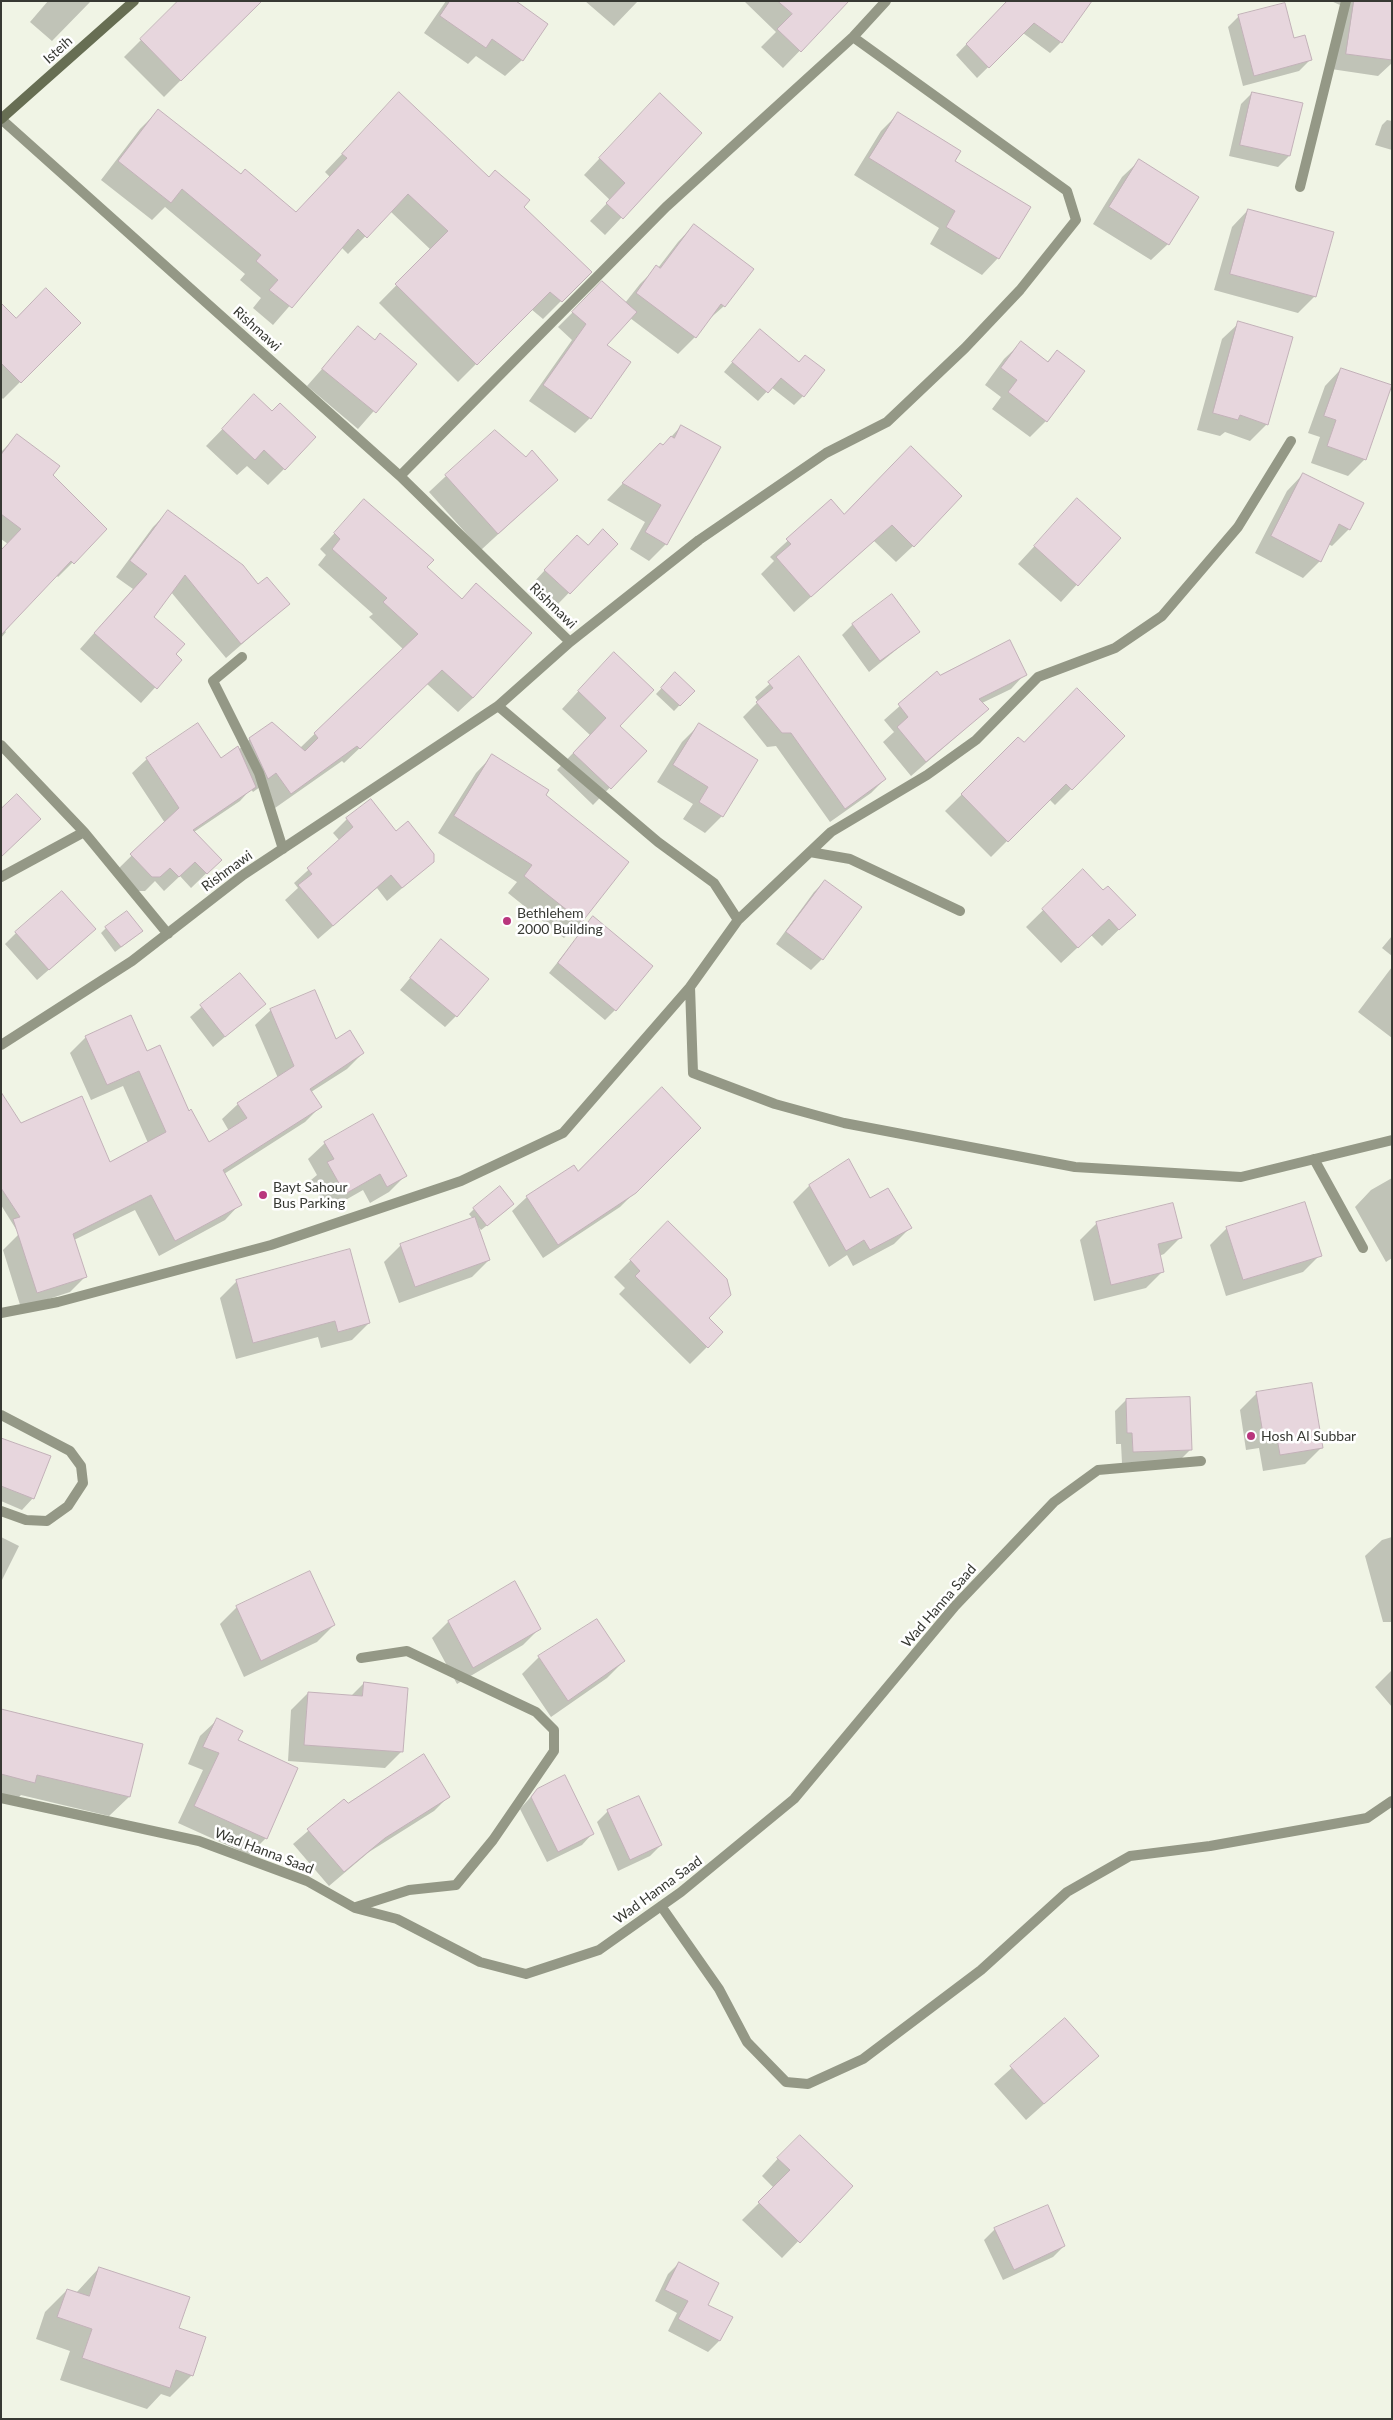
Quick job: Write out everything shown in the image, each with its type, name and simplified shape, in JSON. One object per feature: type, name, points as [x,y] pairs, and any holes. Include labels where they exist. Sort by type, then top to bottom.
[{"type":"street","name":"Isteih","points":[[1,119],[134,1]]},
{"type":"street","points":[[400,476],[666,207],[853,37],[886,1]]},
{"type":"street","points":[[1300,187],[1346,1]]},
{"type":"street","points":[[570,642],[698,540],[826,453],[887,422],[965,348],[1020,290],[1076,220],[1067,191],[853,37]]},
{"type":"street","name":"Rishmawi","points":[[1,119],[400,476],[570,642],[498,706],[243,875],[132,961],[1,1045]]},
{"type":"street","points":[[1,1313],[58,1302],[271,1244],[461,1181],[563,1133],[690,987],[738,920],[831,832],[927,775],[976,740],[1038,676],[1115,648],[1162,616],[1238,527],[1291,441]]},
{"type":"street","points":[[242,657],[213,681],[259,773],[283,849]]},
{"type":"street","points":[[498,706],[658,842],[714,883],[738,920]]},
{"type":"street","points":[[1,745],[84,832],[168,934]]},
{"type":"street","points":[[1,877],[84,832]]},
{"type":"street","points":[[810,852],[850,859],[960,911]]},
{"type":"street","points":[[690,987],[693,1073],[774,1104],[835,1120],[1075,1167],[1241,1177],[1392,1140]]},
{"type":"street","points":[[1314,1159],[1363,1248]]},
{"type":"street","points":[[1,1415],[70,1451],[81,1466],[83,1483],[68,1506],[47,1521],[26,1520],[1,1511]]},
{"type":"street","name":"Wad Hanna Saad","points":[[1,1798],[199,1841],[307,1881],[355,1908],[397,1919],[480,1962],[526,1974],[600,1950],[731,1852],[794,1799],[955,1606],[1054,1502],[1098,1470],[1202,1461]]},
{"type":"street","points":[[355,1908],[409,1890],[456,1885],[493,1840],[554,1751],[554,1730],[536,1712],[496,1691],[408,1651],[362,1658]]},
{"type":"street","points":[[661,1906],[719,1990],[746,2042],[786,2082],[808,2084],[863,2059],[981,1970],[1067,1892],[1130,1856],[1210,1846],[1367,1818],[1392,1801]]},
{"type":"building","points":[[178,1],[262,1],[181,81],[140,39]]},
{"type":"building","points":[[450,1],[516,1],[548,24],[523,61],[492,39],[486,48],[440,16]]},
{"type":"building","points":[[778,1],[849,1],[801,52],[777,29],[792,14]]},
{"type":"building","points":[[1005,1],[1092,1],[1062,43],[1034,23],[989,68],[966,44]]},
{"type":"building","points":[[1354,1],[1392,1],[1392,60],[1346,54]]},
{"type":"building","points":[[1285,3],[1294,38],[1305,35],[1312,60],[1254,76],[1238,15]]},
{"type":"building","points":[[399,92],[489,177],[495,170],[530,200],[524,207],[592,272],[562,302],[550,292],[477,365],[395,284],[448,231],[408,194],[367,238],[358,229],[292,308],[269,290],[278,280],[256,261],[261,255],[182,189],[171,203],[118,161],[158,109],[241,174],[245,169],[296,212],[347,158],[342,154]]},
{"type":"building","points":[[1252,92],[1303,103],[1290,156],[1240,145]]},
{"type":"building","points":[[660,93],[702,133],[623,219],[606,203],[625,183],[599,158]]},
{"type":"building","points":[[898,112],[961,151],[955,161],[1031,207],[999,259],[946,227],[955,211],[869,158]]},
{"type":"building","points":[[1139,159],[1199,197],[1169,245],[1109,207]]},
{"type":"building","points":[[1248,209],[1334,232],[1316,297],[1230,274]]},
{"type":"building","points":[[694,224],[754,269],[725,307],[721,304],[696,338],[636,293],[656,265],[660,268]]},
{"type":"building","points":[[602,281],[637,312],[607,345],[631,362],[591,419],[543,385],[586,324],[572,312]]},
{"type":"building","points":[[46,288],[81,323],[21,383],[1,363],[1,303],[16,318]]},
{"type":"building","points":[[1238,321],[1293,337],[1268,425],[1240,415],[1238,420],[1213,413]]},
{"type":"building","points":[[358,326],[375,340],[380,333],[417,364],[376,413],[322,369]]},
{"type":"building","points":[[760,329],[799,362],[805,355],[825,370],[804,397],[781,378],[768,393],[732,362]]},
{"type":"building","points":[[1021,341],[1048,362],[1057,350],[1085,371],[1047,422],[1008,392],[1017,380],[1001,368]]},
{"type":"building","points":[[1341,368],[1392,385],[1366,460],[1327,446],[1336,420],[1324,416]]},
{"type":"building","points":[[254,394],[272,411],[280,403],[316,437],[285,470],[264,450],[255,460],[222,429]]},
{"type":"building","points":[[681,425],[721,447],[667,545],[645,532],[661,505],[622,483],[660,443],[663,445],[671,436],[674,438]]},
{"type":"building","points":[[495,430],[526,457],[532,450],[558,480],[498,534],[445,475]]},
{"type":"building","points":[[17,434],[60,466],[53,475],[107,529],[74,564],[71,561],[1,635],[1,550],[21,529],[1,514],[1,455]]},
{"type":"building","points":[[911,446],[962,496],[914,547],[892,525],[811,597],[776,557],[791,544],[786,539],[831,499],[844,514]]},
{"type":"building","points":[[1303,473],[1364,503],[1350,530],[1339,524],[1321,562],[1271,536]]},
{"type":"building","points":[[1077,498],[1121,538],[1078,586],[1034,546]]},
{"type":"building","points":[[364,499],[434,560],[427,567],[462,599],[476,583],[532,633],[473,698],[442,670],[360,749],[357,746],[291,794],[276,773],[268,779],[249,738],[272,722],[305,751],[318,738],[314,733],[418,634],[383,602],[387,598],[332,549],[340,539],[334,533]]},
{"type":"building","points":[[168,510],[243,565],[258,584],[267,577],[290,604],[241,644],[185,575],[154,617],[185,644],[176,654],[182,660],[157,689],[94,633],[147,574],[130,561]]},
{"type":"building","points":[[603,529],[618,544],[570,594],[544,570],[577,535],[588,545]]},
{"type":"building","points":[[892,594],[920,632],[880,661],[852,624]]},
{"type":"building","points":[[1010,640],[1027,675],[979,699],[989,709],[926,762],[897,727],[908,717],[898,704],[937,671],[940,675]]},
{"type":"building","points":[[614,652],[654,690],[620,726],[647,751],[611,789],[573,753],[606,718],[578,691]]},
{"type":"building","points":[[799,656],[886,779],[845,809],[791,733],[782,733],[756,702],[773,688],[768,682]]},
{"type":"building","points":[[675,672],[695,691],[680,706],[661,688]]},
{"type":"building","points":[[1077,688],[1125,736],[1072,790],[1066,784],[1008,842],[961,794],[1018,737],[1024,742]]},
{"type":"building","points":[[198,723],[221,758],[238,746],[256,787],[193,830],[222,860],[207,874],[195,862],[179,877],[170,868],[160,877],[152,877],[130,854],[179,808],[146,758]]},
{"type":"building","points":[[699,723],[758,760],[723,817],[699,802],[708,787],[673,765]]},
{"type":"building","points":[[492,754],[549,790],[546,795],[629,862],[582,922],[524,876],[532,865],[454,816]]},
{"type":"building","points":[[17,794],[41,819],[1,857],[1,809]]},
{"type":"building","points":[[371,799],[396,831],[408,821],[434,854],[434,862],[402,888],[391,875],[333,926],[298,885],[312,874],[307,868],[353,827],[346,818]]},
{"type":"building","points":[[1083,869],[1103,890],[1108,886],[1136,915],[1119,930],[1109,919],[1078,948],[1042,909]]},
{"type":"building","points":[[825,880],[862,907],[823,960],[786,932]]},
{"type":"building","points":[[62,891],[96,929],[49,970],[15,932]]},
{"type":"building","points":[[127,911],[143,931],[121,947],[105,927]]},
{"type":"building","points":[[593,916],[653,966],[616,1011],[558,963]]},
{"type":"building","points":[[441,939],[489,979],[457,1017],[410,978]]},
{"type":"building","points":[[240,973],[266,1004],[225,1037],[200,1005]]},
{"type":"building","points":[[315,990],[336,1039],[350,1030],[364,1053],[310,1089],[322,1107],[223,1170],[242,1205],[175,1241],[151,1195],[73,1234],[87,1277],[37,1293],[13,1219],[20,1217],[1,1188],[1,1092],[21,1123],[82,1096],[110,1162],[166,1132],[139,1071],[107,1085],[85,1036],[131,1015],[147,1051],[160,1045],[189,1111],[191,1109],[209,1142],[247,1118],[237,1103],[294,1066],[270,1009]]},
{"type":"building","points":[[662,1087],[701,1128],[636,1193],[558,1245],[526,1196],[574,1165],[578,1171]]},
{"type":"building","points":[[373,1114],[407,1176],[387,1187],[380,1174],[345,1194],[327,1162],[334,1159],[324,1142]]},
{"type":"building","points":[[849,1159],[870,1198],[888,1188],[912,1228],[870,1250],[864,1240],[846,1251],[809,1185]]},
{"type":"building","points":[[500,1186],[514,1204],[487,1226],[473,1208]]},
{"type":"building","points":[[1305,1202],[1322,1256],[1243,1280],[1226,1227]]},
{"type":"building","points":[[1173,1203],[1182,1238],[1158,1244],[1164,1272],[1111,1285],[1096,1222]]},
{"type":"building","points":[[475,1217],[490,1260],[415,1287],[400,1244]]},
{"type":"building","points":[[668,1221],[727,1279],[731,1295],[709,1318],[723,1332],[708,1348],[635,1276],[640,1271],[630,1260]]},
{"type":"building","points":[[350,1249],[370,1323],[338,1332],[335,1321],[253,1343],[236,1280]]},
{"type":"building","points":[[1312,1383],[1323,1448],[1280,1455],[1276,1432],[1263,1434],[1256,1392]]},
{"type":"building","points":[[1190,1397],[1192,1450],[1133,1452],[1132,1433],[1127,1433],[1126,1399]]},
{"type":"building","points":[[1,1438],[51,1456],[34,1499],[1,1486]]},
{"type":"building","points":[[310,1571],[335,1625],[261,1661],[236,1606]]},
{"type":"building","points":[[515,1581],[541,1629],[473,1668],[448,1621]]},
{"type":"building","points":[[597,1619],[625,1661],[568,1701],[538,1656]]},
{"type":"building","points":[[364,1682],[408,1688],[403,1752],[304,1745],[308,1692],[362,1696]]},
{"type":"building","points":[[1,1709],[143,1744],[130,1797],[37,1775],[35,1783],[1,1774]]},
{"type":"building","points":[[217,1718],[243,1731],[238,1740],[298,1768],[267,1839],[194,1806],[219,1753],[203,1747]]},
{"type":"building","points":[[424,1754],[450,1797],[385,1838],[344,1872],[307,1829],[344,1799],[348,1803]]},
{"type":"building","points":[[565,1775],[594,1834],[558,1852],[531,1797],[537,1789]]},
{"type":"building","points":[[639,1796],[662,1845],[630,1860],[607,1810]]},
{"type":"building","points":[[1065,2018],[1099,2056],[1044,2104],[1010,2066]]},
{"type":"building","points":[[800,2135],[853,2186],[800,2243],[758,2202],[790,2170],[777,2158]]},
{"type":"building","points":[[1048,2205],[1065,2246],[1014,2270],[994,2228]]},
{"type":"building","points":[[679,2262],[719,2283],[708,2305],[733,2317],[720,2341],[678,2319],[688,2301],[665,2290]]},
{"type":"building","points":[[99,2267],[190,2297],[179,2328],[206,2337],[193,2376],[176,2370],[170,2388],[82,2358],[92,2329],[57,2317],[67,2289],[89,2296]]},
{"type":"place","name":"Bethlehem 2000 Building","points":[[507,921]]},
{"type":"place","name":"Bayt Sahour Bus Parking","points":[[263,1195]]},
{"type":"place","name":"Hosh Al Subbar","points":[[1251,1436]]}]
